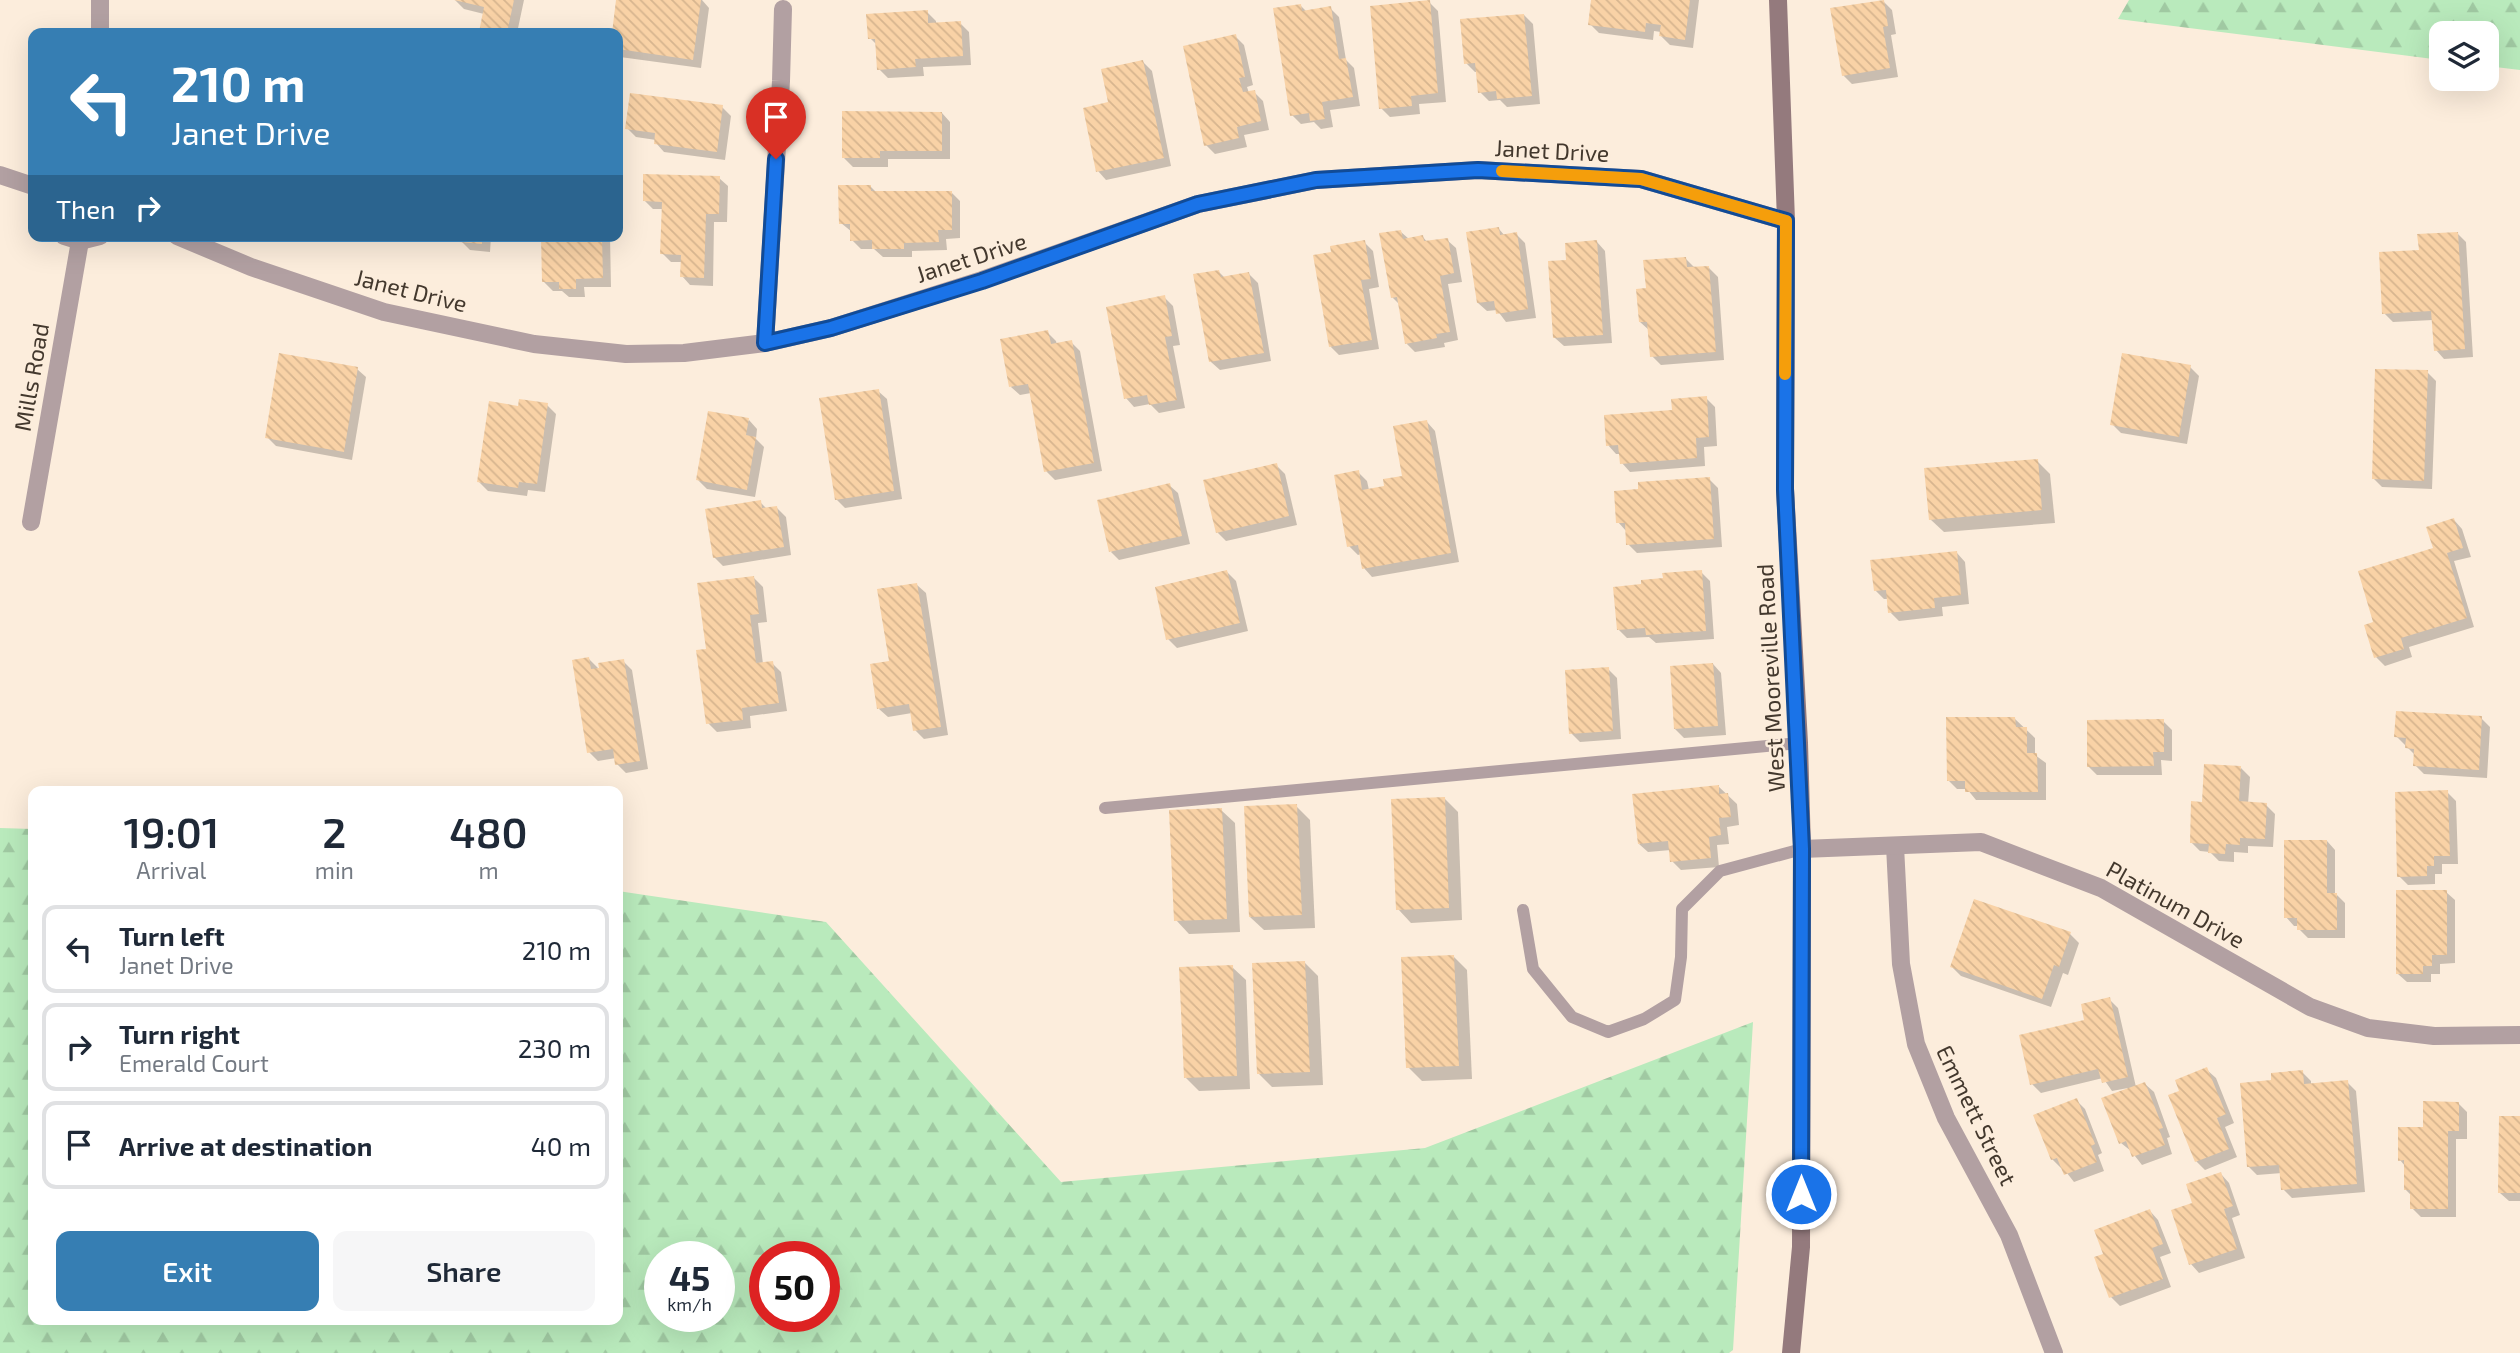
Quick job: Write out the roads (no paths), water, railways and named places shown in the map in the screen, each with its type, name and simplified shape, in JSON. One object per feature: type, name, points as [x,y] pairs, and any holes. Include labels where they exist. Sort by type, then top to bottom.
[{"type":"main road","name":"West Mooreville Road","points":[[1778,0],[1786,221],[1785,489],[1802,849],[1801,1247],[1791,1353]]},
{"type":"street","points":[[100,0],[100,28]]},
{"type":"street","points":[[765,343],[783,9]]},
{"type":"street","name":"Janet Drive","points":[[191,242],[251,267],[384,312],[534,344],[626,354],[684,353],[765,343],[831,328],[982,281],[1198,204],[1316,180],[1478,170],[1641,179],[1786,221]]},
{"type":"street","points":[[0,175],[28,184]]},
{"type":"street","name":"Mills Road","points":[[31,523],[72,242]]},
{"type":"street","name":"Platinum Drive","points":[[1802,849],[1981,842],[2089,883],[2311,1007],[2368,1028],[2434,1036],[2520,1035]]},
{"type":"street","name":"Emmett Street","points":[[1895,846],[1901,964],[1916,1044],[1946,1118],[2008,1235],[2054,1353]]},
{"type":"lane","points":[[1105,808],[1799,743]]},
{"type":"lane","points":[[1523,910],[1533,970],[1572,1017],[1608,1032],[1644,1019],[1675,999],[1681,957],[1682,909],[1720,871],[1802,849]]}]
